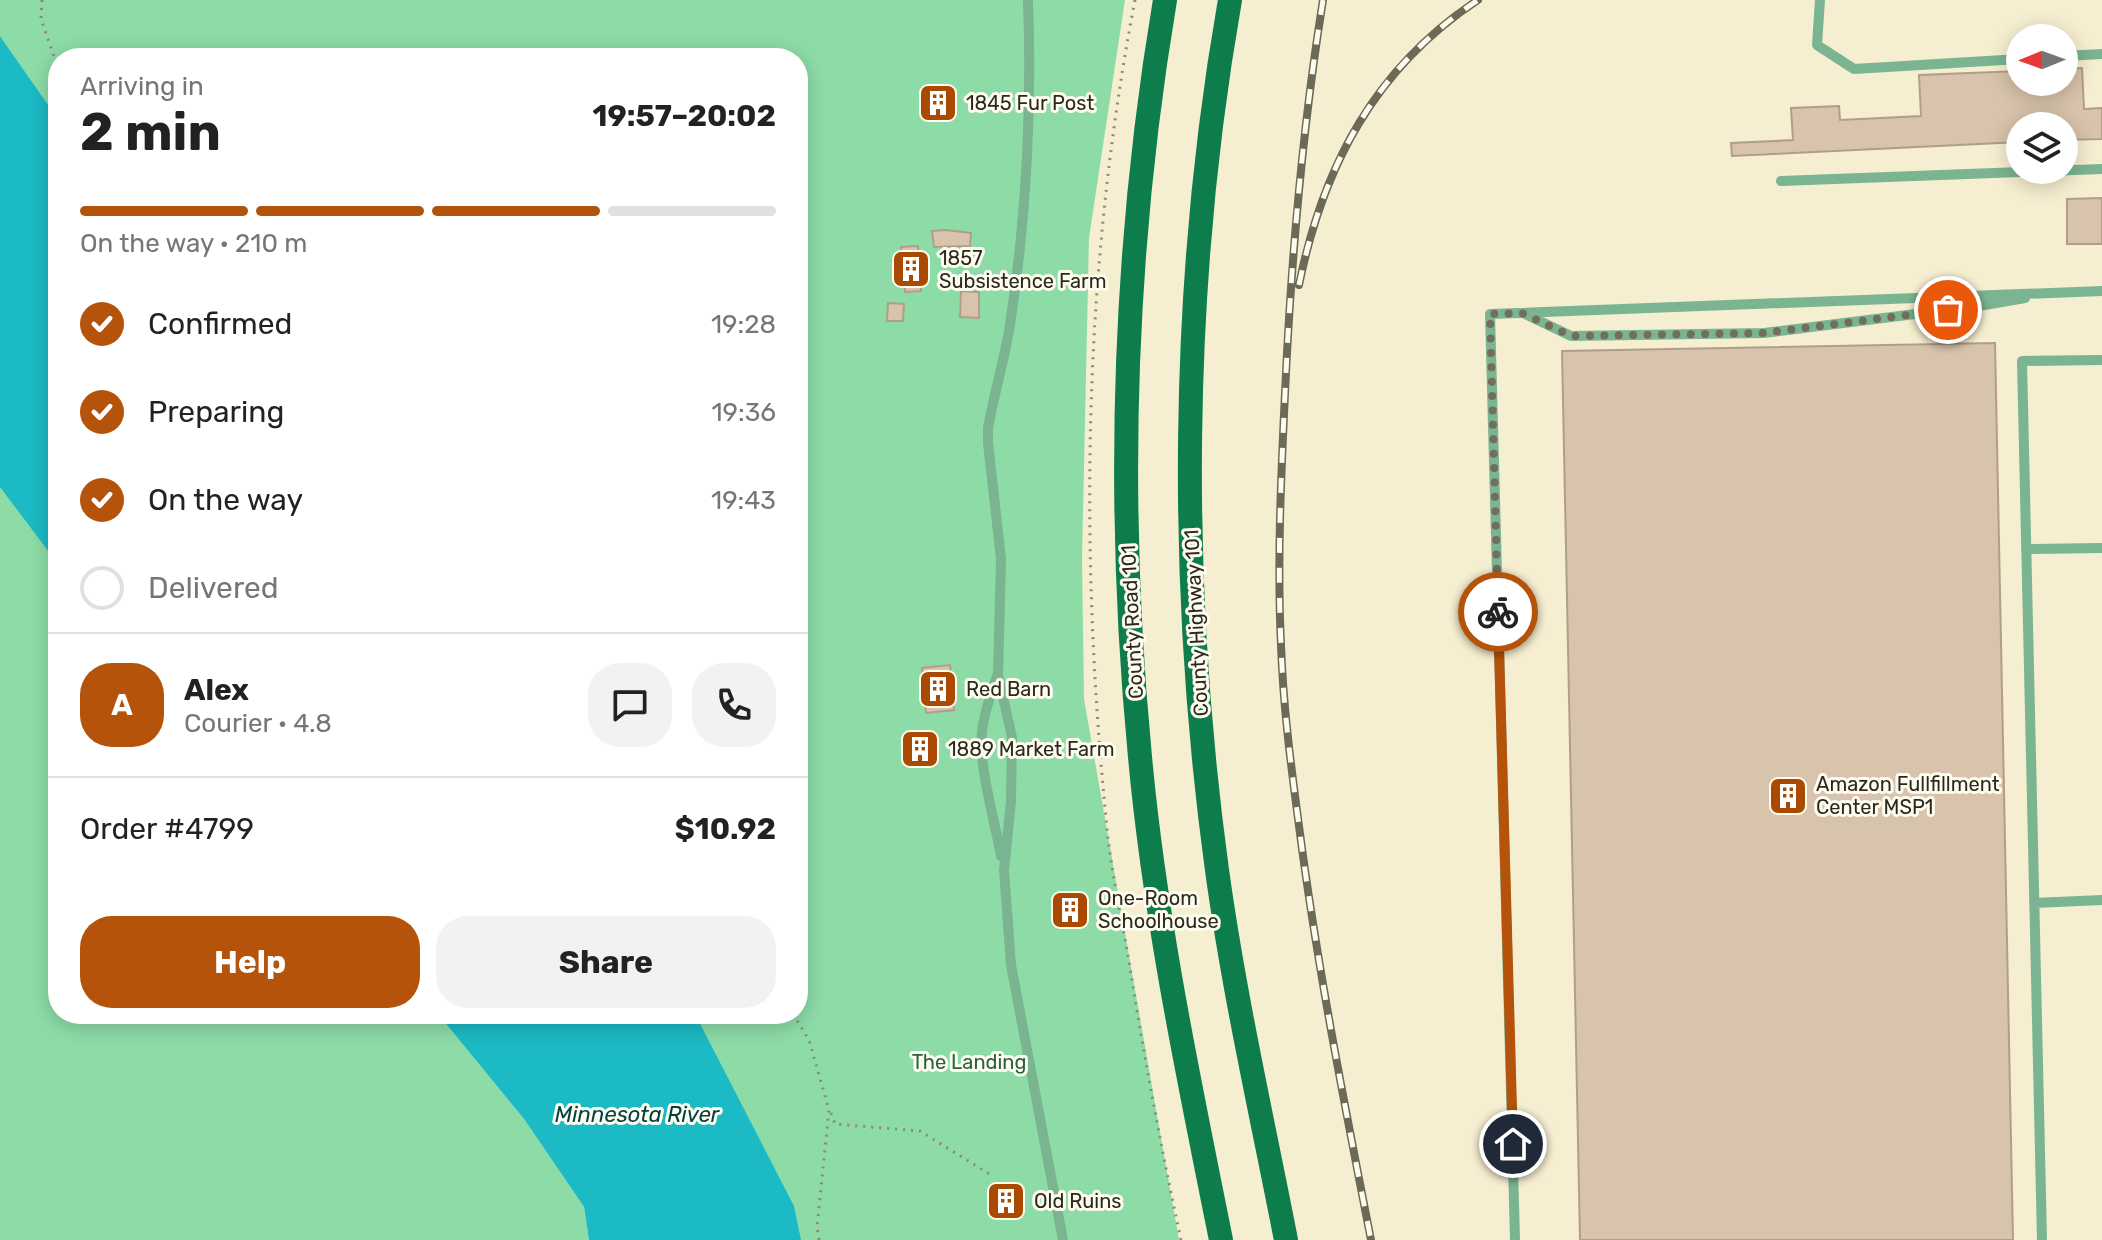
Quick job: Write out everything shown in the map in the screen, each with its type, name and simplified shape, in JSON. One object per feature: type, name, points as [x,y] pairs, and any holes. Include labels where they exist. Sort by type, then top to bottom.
[{"type":"main road","name":"County Road 101","points":[[1165,0],[1138,220],[1131,317],[1126,488],[1128,581],[1140,759],[1163,935],[1221,1240]]},
{"type":"main road","name":"County Highway 101","points":[[1230,0],[1209,158],[1196,317],[1191,522],[1193,602],[1201,722],[1217,869],[1286,1240]]},
{"type":"lane","points":[[1004,870],[1011,801],[1012,737],[998,675],[1001,559],[988,428],[1009,330],[1017,267],[1026,158],[1028,0]]},
{"type":"lane","points":[[1820,0],[1817,45],[1854,69],[2006,60]]},
{"type":"lane","points":[[2078,55],[2102,54]]},
{"type":"lane","points":[[1781,181],[2102,169]]},
{"type":"lane","points":[[1522,313],[1571,336],[1764,333],[1979,306],[2063,291]]},
{"type":"lane","points":[[1515,1240],[1490,314],[2102,291]]},
{"type":"lane","points":[[2042,1240],[2022,361],[2102,360]]},
{"type":"lane","points":[[2026,549],[2102,548]]},
{"type":"lane","points":[[998,675],[981,731],[982,751],[1004,870],[1011,965],[1063,1240]]},
{"type":"lane","points":[[2034,903],[2102,900]]},
{"type":"path","points":[[42,0],[41,19],[51,48]]},
{"type":"path","points":[[799,1024],[809,1040],[835,1124],[920,1131],[991,1175]]},
{"type":"path","points":[[819,1240],[817,1227],[829,1110]]},
{"type":"green space","name":"The Landing","points":[[0,0],[1125,0],[1089,238],[1082,559],[1084,699],[1179,1240],[790,1240],[695,1024],[808,1024],[808,48],[48,48],[48,105],[0,36]]},
{"type":"green space","points":[[0,457],[48,512],[48,1024],[446,1024],[524,1119],[584,1207],[589,1240],[0,1240]]},
{"type":"water","points":[[0,36],[48,105],[48,551],[0,487]]},
{"type":"water","name":"Minnesota River","points":[[446,1024],[700,1024],[794,1206],[801,1240],[589,1240],[584,1207],[524,1119]]},
{"type":"building","points":[[2078,68],[2082,68],[2084,109],[2102,108],[2102,139],[2078,140],[2078,112],[2006,112],[2006,143],[1732,156],[1731,143],[1793,140],[1791,108],[1839,106],[1840,120],[1921,116],[1919,75],[2006,72],[2006,96],[2078,96]]},
{"type":"building","name":"1845 Fur Post","points":[[934,88],[948,92],[941,118],[927,115]]},
{"type":"building","points":[[2102,198],[2102,244],[2067,244],[2067,199]]},
{"type":"building","points":[[932,231],[971,233],[970,246],[934,247]]},
{"type":"building","name":"1857 Subsistence Farm","points":[[918,246],[921,291],[905,292],[901,247]]},
{"type":"building","points":[[961,291],[979,292],[979,318],[960,317]]},
{"type":"building","points":[[888,303],[904,304],[903,321],[887,321]]},
{"type":"building","name":"Amazon Fullfillment Center MSP1","points":[[1995,343],[2013,1240],[1580,1240],[1562,351]]},
{"type":"building","name":"Red Barn","points":[[950,665],[954,710],[926,713],[922,668]]},
{"type":"building","name":"1889 Market Farm","points":[[904,736],[936,737],[935,762],[903,760]]},
{"type":"building","name":"One-Room Schoolhouse","points":[[1063,902],[1080,906],[1077,918],[1060,914]]},
{"type":"building","name":"Old Ruins","points":[[1021,1187],[1023,1213],[990,1214],[989,1188]]},
{"type":"railway","points":[[1323,0],[1303,147],[1291,294],[1280,519],[1281,645],[1288,736],[1306,878],[1371,1240]]},
{"type":"railway","points":[[1299,285],[1323,200],[1339,160],[1359,123],[1410,56],[1478,0]]},
{"type":"way so far","points":[[1498,612],[1490,314],[1522,313],[1571,336],[1764,333],[1948,310]]},
{"type":"place","name":"1845 Fur Post","points":[[938,103]]},
{"type":"place","name":"1857 Subsistence Farm","points":[[911,269]]},
{"type":"place","name":"Red Barn","points":[[938,689]]},
{"type":"place","name":"1889 Market Farm","points":[[920,749]]},
{"type":"place","name":"Amazon Fullfillment Center MSP1","points":[[1788,796]]},
{"type":"place","name":"One-Room Schoolhouse","points":[[1070,910]]},
{"type":"place","name":"Old Ruins","points":[[1006,1201]]},
{"type":"route","points":[[1498,612],[1513,1144]]}]
